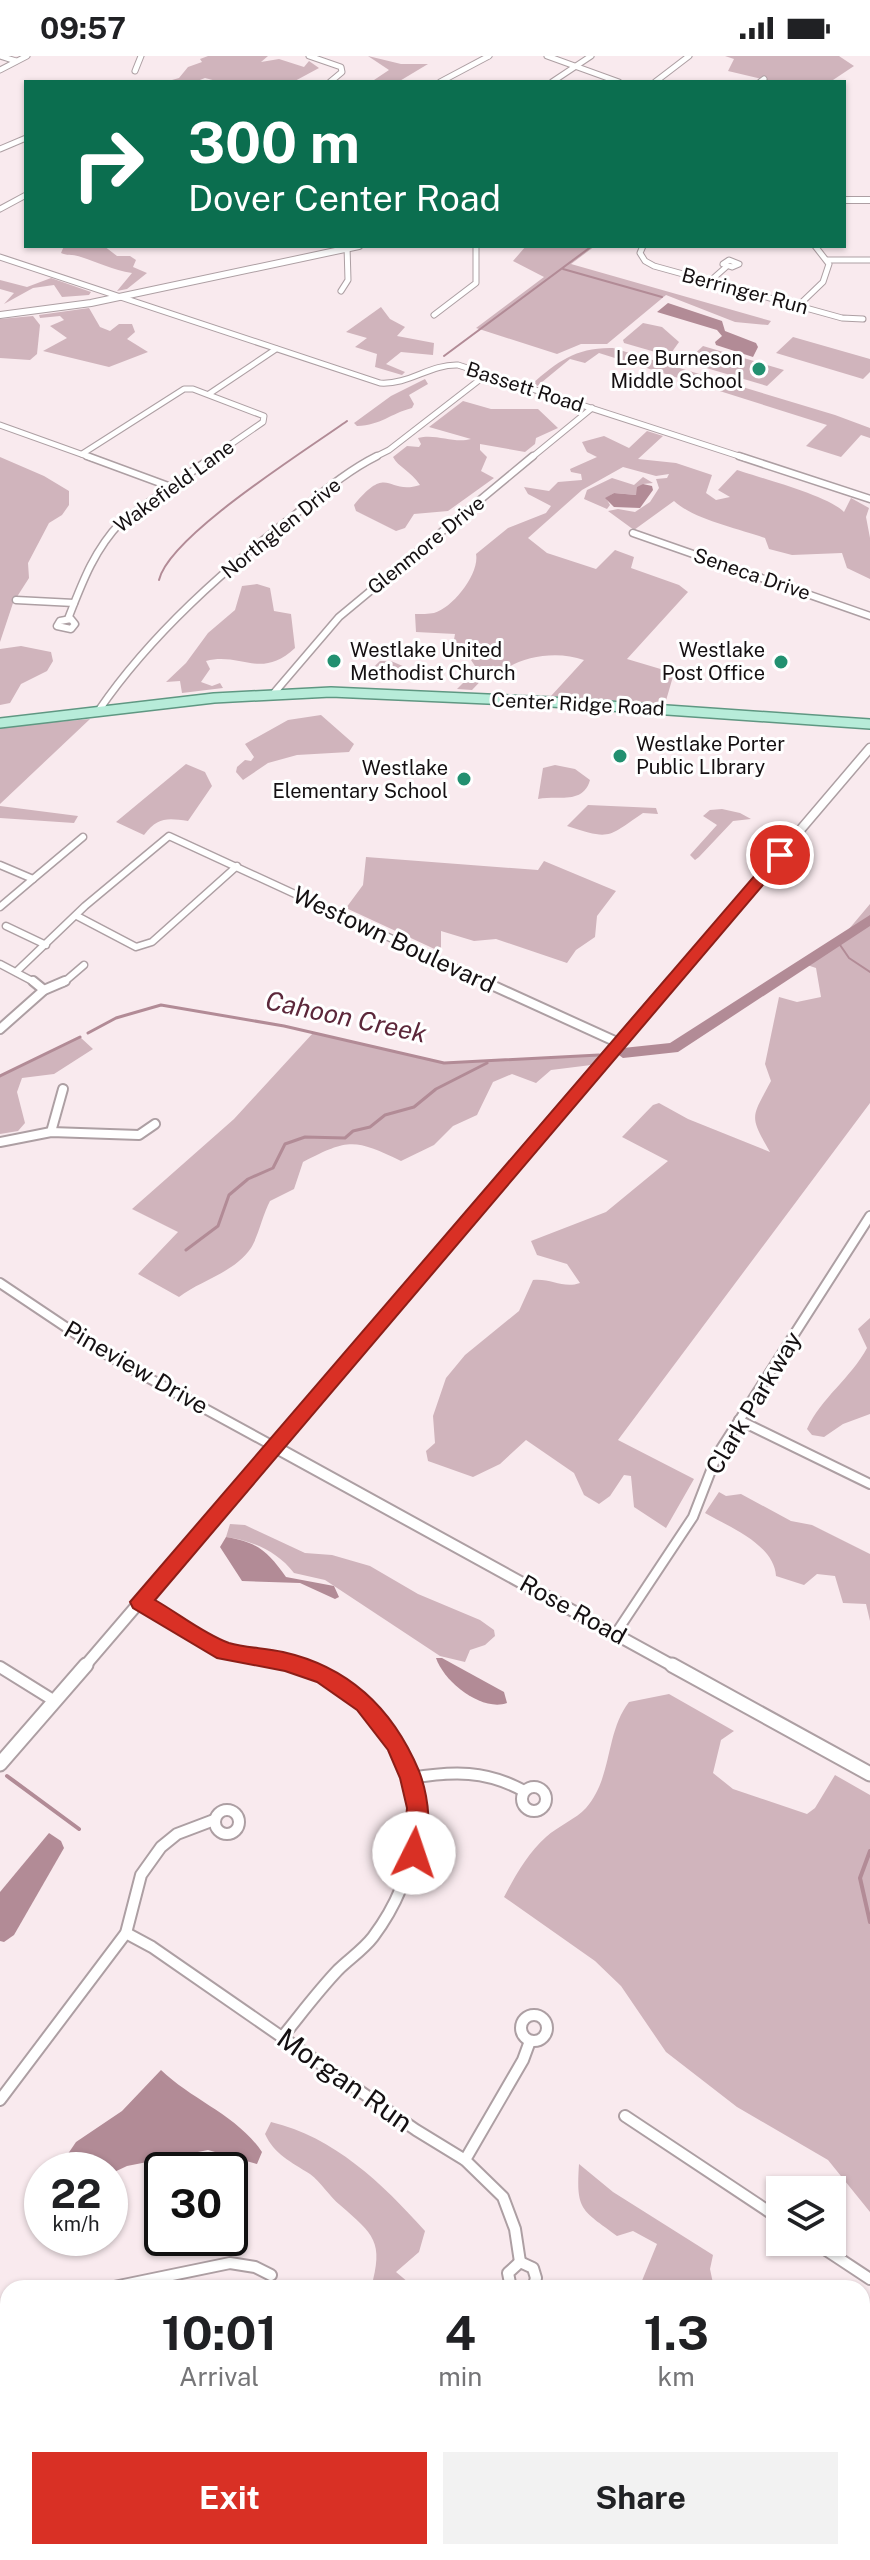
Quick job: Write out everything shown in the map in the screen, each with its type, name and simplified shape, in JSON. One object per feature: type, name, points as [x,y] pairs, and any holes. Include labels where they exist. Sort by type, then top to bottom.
[{"type":"main road","points":[[846,200],[870,200]]},
{"type":"main road","points":[[0,313],[120,297],[340,248]]},
{"type":"main road","name":"Center Ridge Road","points":[[0,723],[274,693],[331,692],[538,701],[870,724]]},
{"type":"street","points":[[0,56],[17,61]]},
{"type":"street","points":[[0,70],[27,56]]},
{"type":"street","points":[[135,71],[141,56]]},
{"type":"street","points":[[309,56],[341,67],[342,72],[332,80]]},
{"type":"street","points":[[444,80],[489,56]]},
{"type":"street","points":[[547,56],[614,80]]},
{"type":"street","points":[[555,80],[591,56]]},
{"type":"street","points":[[658,80],[689,56]]},
{"type":"street","points":[[0,149],[24,139]]},
{"type":"street","points":[[0,209],[24,196]]},
{"type":"street","points":[[341,291],[348,280],[344,248]]},
{"type":"street","points":[[434,315],[476,283],[479,271],[475,248]]},
{"type":"street","name":"Berringer Run","points":[[642,248],[640,253],[645,261],[709,282],[854,320],[863,319]]},
{"type":"street","points":[[798,306],[823,282],[829,264],[817,248]]},
{"type":"street","name":"Bassett Road","points":[[0,257],[392,385],[407,382],[427,368],[441,364],[458,365],[870,499]]},
{"type":"street","points":[[827,260],[870,260]]},
{"type":"street","points":[[709,282],[726,267]]},
{"type":"street","points":[[82,454],[176,392],[193,389],[209,394],[276,349]]},
{"type":"street","name":"Northglen Drive","points":[[99,710],[157,640],[243,555],[354,468],[389,450],[487,374]]},
{"type":"street","name":"Wakefield Lane","points":[[68,619],[93,554],[104,538],[263,422],[264,416],[259,412],[209,394]]},
{"type":"street","name":"Glenmore Drive","points":[[274,693],[339,617],[592,408]]},
{"type":"street","points":[[0,425],[171,487]]},
{"type":"street","name":"Seneca Drive","points":[[633,533],[870,616]]},
{"type":"street","points":[[16,600],[74,603]]},
{"type":"street","points":[[0,1764],[275,1447],[870,748]]},
{"type":"street","name":"Westown Boulevard","points":[[77,916],[169,836],[619,1043]]},
{"type":"street","points":[[0,907],[83,837]]},
{"type":"street","points":[[0,865],[33,879]]},
{"type":"street","points":[[16,972],[77,916],[136,947],[143,947],[237,866]]},
{"type":"street","points":[[6,926],[46,945]]},
{"type":"street","points":[[0,964],[44,990]]},
{"type":"street","points":[[0,1029],[4,1020],[44,990],[60,985],[84,965]]},
{"type":"street","points":[[51,1132],[63,1089]]},
{"type":"street","points":[[0,1142],[51,1132],[139,1135],[155,1124]]},
{"type":"street","name":"Clark Parkway","points":[[616,1633],[693,1517],[717,1455],[870,1216]]},
{"type":"street","name":"Pineview Drive","points":[[0,1283],[112,1358],[275,1447]]},
{"type":"street","points":[[739,1420],[870,1484]]},
{"type":"street","name":"Rose Road","points":[[275,1447],[870,1774]]},
{"type":"street","points":[[140,1602],[224,1651],[292,1663],[343,1686],[379,1718],[400,1749],[411,1778],[417,1808],[414,1853],[404,1885],[372,1938],[314,1997],[283,2036]]},
{"type":"street","points":[[0,1667],[53,1700]]},
{"type":"street","points":[[411,1778],[457,1770],[475,1771],[502,1778],[524,1791]]},
{"type":"street","points":[[0,2100],[126,1933],[141,1875],[161,1847],[177,1834],[214,1820]]},
{"type":"street","name":"Morgan Run","points":[[126,1933],[152,1947],[416,2130],[465,2160],[503,2197],[515,2229],[520,2262]]},
{"type":"street","points":[[465,2160],[523,2060],[530,2041]]},
{"type":"street","points":[[625,2116],[766,2210]]},
{"type":"street","points":[[835,2256],[870,2279]]},
{"type":"street","name":"Morgan Run","points":[[509,2280],[508,2273],[520,2262]]},
{"type":"street","name":"Morgan Run","points":[[520,2262],[533,2268],[535,2280]]},
{"type":"street","points":[[139,2280],[230,2263],[255,2267],[271,2275]]},
{"type":"shaded area","points":[[208,56],[268,56],[261,62],[279,59],[304,67],[309,61],[319,68],[297,80],[172,80],[179,78],[188,67],[202,62],[200,59]]},
{"type":"shaded area","points":[[368,56],[401,64],[428,64],[401,80],[374,80],[389,70]]},
{"type":"shaded area","points":[[725,56],[839,56],[854,66],[833,80],[766,80],[728,71],[734,59]]},
{"type":"shaded area","points":[[63,248],[107,248],[117,256],[130,256],[136,260],[133,267],[147,273],[127,289],[117,291],[132,273],[61,253]]},
{"type":"shaded area","points":[[524,248],[592,248],[571,264],[771,321],[768,325],[735,322],[666,295],[607,344],[581,344],[557,354],[476,328],[544,277],[513,261]]},
{"type":"shaded area","points":[[51,278],[91,292],[89,295],[62,297],[54,285],[33,288],[4,304],[14,293],[0,289],[0,280],[27,287]]},
{"type":"shaded area","points":[[668,303],[722,321],[725,331],[756,343],[758,347],[753,357],[716,345],[715,342],[722,336],[717,330],[657,312]]},
{"type":"shaded area","points":[[381,307],[390,319],[405,327],[397,336],[434,343],[433,355],[401,352],[386,364],[405,372],[402,375],[375,367],[377,354],[355,347],[367,338],[346,332]]},
{"type":"shaded area","points":[[89,308],[100,327],[110,331],[119,324],[132,324],[135,332],[127,339],[148,352],[109,367],[43,351],[67,338],[50,326],[64,320],[60,316],[40,318],[39,315]]},
{"type":"shaded area","points":[[33,316],[40,325],[37,354],[30,360],[0,358],[0,319]]},
{"type":"shaded area","points":[[643,323],[662,327],[679,342],[669,356],[624,343],[623,340]]},
{"type":"shaded area","points":[[793,337],[870,359],[870,372],[863,379],[776,353]]},
{"type":"shaded area","points":[[703,346],[784,370],[767,386],[686,362]]},
{"type":"shaded area","points":[[613,348],[835,415],[870,428],[870,438],[861,435],[841,457],[806,446],[827,425],[599,353],[585,363],[570,359],[536,387],[532,384],[578,353]]},
{"type":"shaded area","points":[[425,379],[428,384],[409,395],[414,404],[412,408],[373,424],[357,426],[354,423],[391,396]]},
{"type":"shaded area","points":[[463,401],[491,409],[538,409],[558,428],[536,438],[535,444],[525,452],[480,444],[480,450],[487,457],[481,471],[494,478],[448,511],[414,514],[405,528],[396,531],[356,511],[354,505],[374,485],[420,485],[393,457],[407,446],[419,447],[418,438],[471,439],[429,427]]},
{"type":"shaded area","points":[[647,431],[663,436],[638,459],[676,463],[712,475],[706,493],[716,500],[730,497],[718,490],[737,470],[810,494],[844,512],[851,498],[869,508],[866,517],[870,538],[870,579],[847,568],[842,553],[792,555],[769,549],[765,538],[705,518],[674,501],[634,530],[608,511],[635,512],[650,502],[659,488],[656,479],[667,478],[669,474],[656,476],[623,467],[582,490],[528,538],[547,553],[596,569],[615,550],[634,557],[631,568],[679,585],[688,592],[627,659],[674,673],[665,704],[551,696],[584,660],[554,655],[533,658],[505,669],[495,666],[472,690],[457,689],[477,669],[469,657],[452,651],[455,634],[416,632],[415,614],[434,613],[449,604],[464,589],[474,571],[476,554],[508,528],[546,513],[551,506],[528,494],[524,487],[549,491],[558,482],[582,480],[581,474],[570,469],[597,457],[587,452],[582,442],[604,436],[629,448]]},
{"type":"shaded area","points":[[0,457],[44,476],[69,491],[69,505],[62,515],[49,523],[28,563],[29,578],[13,603],[0,642]]},
{"type":"shaded area","points":[[643,477],[653,483],[643,484],[636,495],[614,493],[606,498],[610,505],[607,509],[584,499],[587,490],[612,478],[634,485]]},
{"type":"shaded area","points":[[643,484],[652,486],[653,490],[640,508],[614,507],[605,498],[614,493],[636,495],[637,487]]},
{"type":"shaded area","points":[[257,584],[270,588],[274,611],[291,614],[295,648],[283,657],[261,664],[218,659],[206,661],[210,669],[201,682],[212,686],[220,683],[223,688],[182,693],[180,681],[166,682],[186,663],[208,633],[235,610],[242,586]]},
{"type":"shaded area","points":[[21,646],[51,652],[53,661],[47,671],[21,684],[10,703],[0,705],[0,649]]},
{"type":"shaded area","points":[[380,661],[391,661],[405,667],[406,673],[396,681],[360,680]]},
{"type":"shaded area","points":[[321,715],[354,744],[349,752],[297,755],[268,763],[243,780],[236,772],[245,760],[251,761],[254,757],[245,744],[288,720]]},
{"type":"shaded area","points":[[90,719],[0,804],[0,727]]},
{"type":"shaded area","points":[[186,764],[205,772],[212,786],[188,821],[163,820],[144,835],[116,822]]},
{"type":"shaded area","points":[[555,765],[575,769],[590,780],[587,788],[576,796],[538,799],[543,768]]},
{"type":"shaded area","points":[[588,805],[656,808],[658,814],[643,813],[622,828],[601,835],[567,826]]},
{"type":"shaded area","points":[[0,806],[78,816],[74,823],[0,818]]},
{"type":"shaded area","points":[[722,809],[751,819],[733,821],[695,860],[690,855],[717,825],[703,816],[710,810]]},
{"type":"shaded area","points":[[366,857],[538,870],[544,861],[616,891],[597,916],[595,937],[576,950],[567,963],[496,939],[474,941],[441,931],[441,952],[346,908],[363,885]]},
{"type":"shaded area","points":[[870,904],[870,1103],[618,1440],[694,1479],[666,1528],[634,1507],[631,1476],[624,1475],[610,1496],[599,1504],[584,1495],[574,1473],[526,1440],[500,1464],[473,1477],[428,1461],[426,1451],[435,1443],[433,1416],[446,1378],[465,1355],[519,1311],[533,1280],[568,1285],[580,1283],[567,1264],[537,1255],[531,1241],[606,1212],[668,1161],[622,1137],[653,1105],[659,1103],[688,1119],[770,1152],[758,1131],[755,1117],[771,1081],[765,1064],[779,997],[797,1002],[821,997],[816,968],[804,964],[838,942]]},
{"type":"shaded area","points":[[313,1033],[444,1063],[599,1055],[591,1065],[551,1070],[536,1083],[512,1074],[493,1082],[477,1115],[453,1126],[434,1145],[401,1161],[373,1148],[352,1144],[331,1149],[303,1162],[294,1189],[270,1201],[254,1243],[244,1257],[179,1297],[138,1274],[178,1232],[132,1209],[234,1119]]},
{"type":"shaded area","points":[[80,1037],[93,1049],[54,1074],[22,1078],[17,1092],[25,1123],[18,1131],[0,1134],[0,1076]]},
{"type":"shaded area","points":[[870,1318],[870,1414],[843,1424],[824,1437],[812,1435],[807,1429],[813,1418],[867,1348],[858,1329]]},
{"type":"shaded area","points":[[719,1492],[726,1496],[741,1494],[791,1521],[812,1525],[870,1554],[870,1621],[866,1604],[843,1603],[835,1576],[817,1574],[804,1585],[776,1576],[773,1565],[759,1546],[705,1513]]},
{"type":"shaded area","points":[[230,1524],[245,1525],[305,1553],[332,1555],[370,1566],[418,1594],[480,1620],[494,1630],[495,1636],[485,1645],[470,1650],[465,1662],[440,1656],[325,1580],[294,1573],[264,1548],[226,1537]]},
{"type":"shaded area","points":[[226,1537],[261,1550],[286,1577],[334,1586],[339,1597],[335,1599],[300,1583],[242,1581],[220,1547]]},
{"type":"shaded area","points":[[436,1658],[442,1658],[504,1692],[507,1703],[486,1703],[465,1693],[447,1676]]},
{"type":"shaded area","points":[[669,1694],[734,1731],[721,1740],[713,1773],[733,1789],[807,1814],[815,1808],[835,1775],[870,1795],[870,2212],[846,2182],[846,2176],[841,2176],[828,2160],[737,2107],[666,2052],[621,1986],[595,1961],[504,1897],[539,1843],[582,1812],[595,1796],[616,1727],[629,1702]]},
{"type":"shaded area","points":[[49,1833],[61,1841],[64,1848],[14,1935],[4,1942],[0,1941],[0,1892]]},
{"type":"shaded area","points":[[161,2070],[240,2128],[262,2152],[257,2164],[248,2161],[248,2152],[144,2152],[144,2163],[128,2166],[128,2152],[69,2152],[76,2142],[122,2111]]},
{"type":"shaded area","points":[[271,2122],[316,2139],[356,2164],[392,2196],[425,2231],[419,2252],[396,2272],[406,2280],[373,2280],[376,2249],[368,2232],[314,2177],[273,2147],[265,2134]]},
{"type":"shaded area","points":[[579,2164],[613,2192],[713,2255],[710,2269],[712,2280],[642,2280],[657,2244],[633,2231],[617,2236],[588,2214],[583,2208],[579,2191]]},
{"type":"waterway","points":[[444,356],[589,248]]},
{"type":"waterway","points":[[563,269],[662,297]]},
{"type":"waterway","points":[[159,580],[168,562],[212,518],[347,421]]},
{"type":"waterway","name":"Cahoon Creek","points":[[623,1053],[673,1048],[870,920]]},
{"type":"waterway","points":[[838,942],[849,958],[870,972]]},
{"type":"waterway","name":"Cahoon Creek","points":[[88,1033],[116,1018],[161,1005],[284,1026],[444,1063],[599,1055]]},
{"type":"waterway","name":"Cahoon Creek","points":[[0,1076],[80,1037]]},
{"type":"waterway","points":[[186,1250],[218,1226],[229,1195],[248,1179],[273,1168],[285,1144],[305,1137],[345,1138],[353,1131],[370,1127],[385,1115],[414,1107],[436,1089],[487,1063]]},
{"type":"waterway","points":[[7,1776],[79,1829]]},
{"type":"waterway","points":[[870,1851],[860,1878],[870,1922]]},
{"type":"place","name":"Lee Burneson Middle School","points":[[759,369]]},
{"type":"place","name":"Westlake United Methodist Church","points":[[334,661]]},
{"type":"place","name":"Westlake Post Office","points":[[781,662]]},
{"type":"place","name":"Westlake Porter Public LIbrary","points":[[620,756]]},
{"type":"place","name":"Westlake Elementary School","points":[[464,779]]},
{"type":"route","points":[[414,1853],[417,1808],[411,1778],[397,1743],[364,1703],[324,1675],[285,1661],[224,1651],[140,1602],[780,855]]}]
